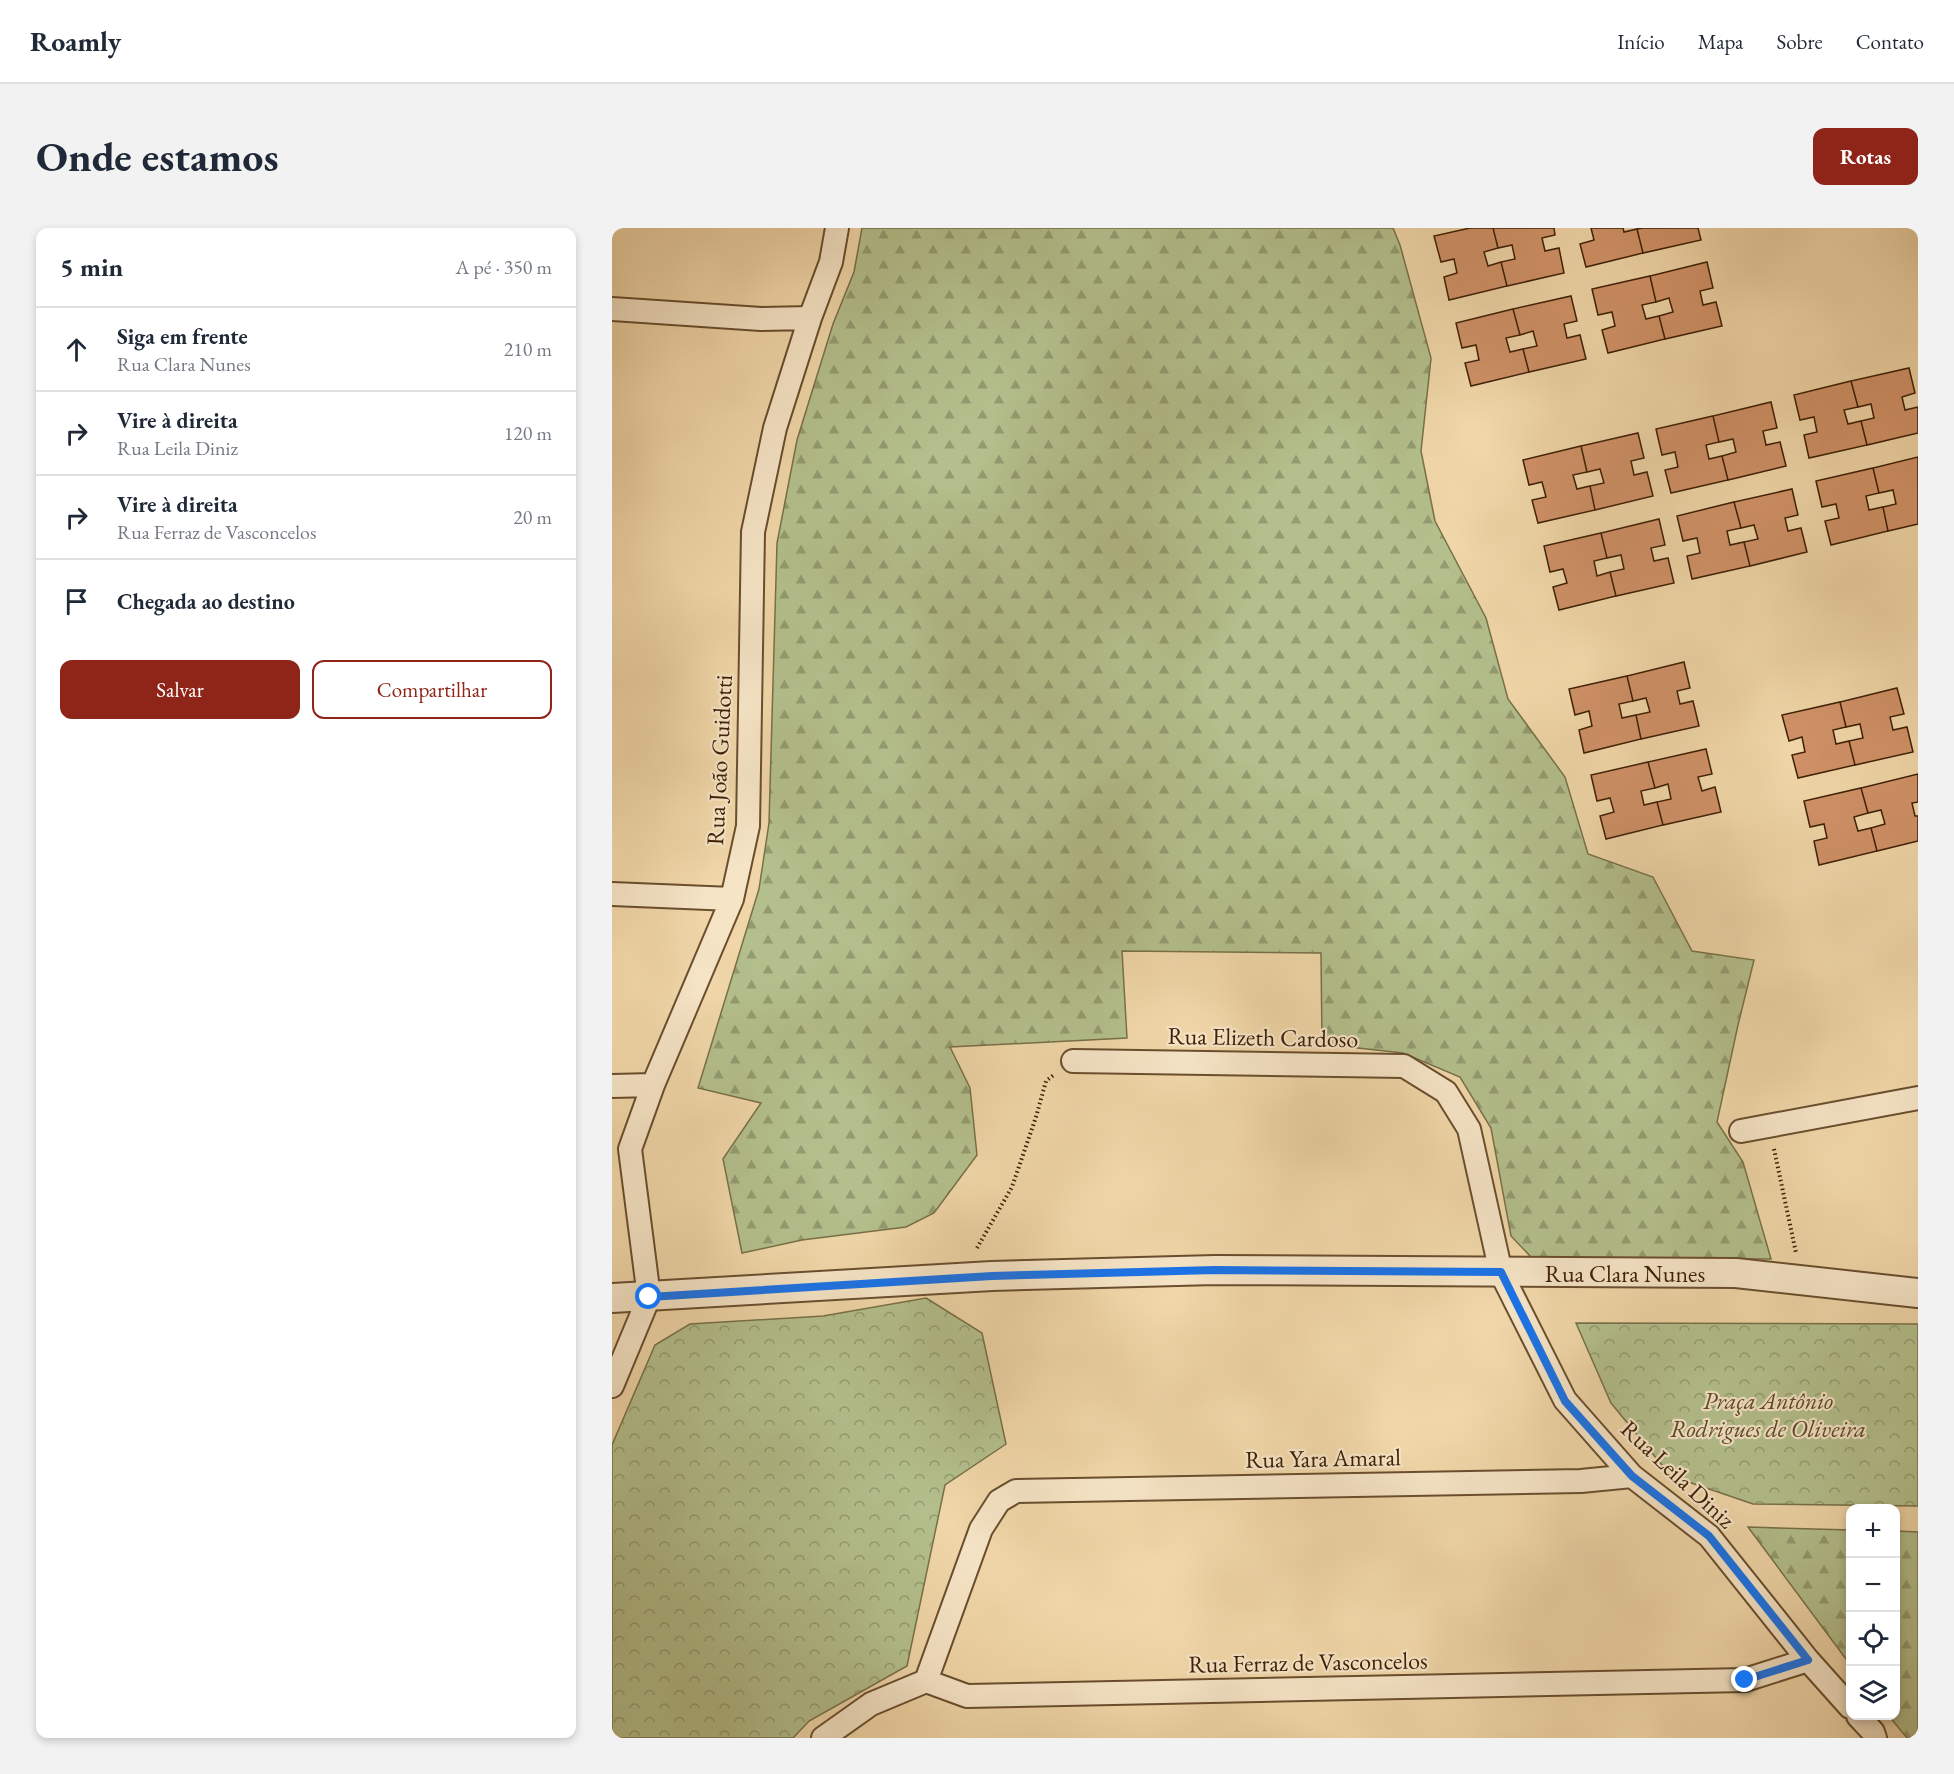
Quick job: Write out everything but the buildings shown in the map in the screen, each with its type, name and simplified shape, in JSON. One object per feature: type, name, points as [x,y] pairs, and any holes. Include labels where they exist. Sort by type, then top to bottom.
[{"type":"street","name":"Rua João Guidotti","points":[[612,1386],[649,1297],[630,1149],[652,1085],[732,899],[748,826],[753,532],[775,428],[810,318],[831,262],[837,228]]},
{"type":"street","points":[[612,309],[761,319],[810,318]]},
{"type":"street","points":[[612,894],[732,899]]},
{"type":"street","name":"Rua Elizeth Cardoso","points":[[1073,1061],[1404,1066],[1446,1092]]},
{"type":"street","points":[[612,1086],[652,1085]]},
{"type":"street","name":"Rua Leila Diniz","points":[[1446,1092],[1469,1129],[1501,1272],[1565,1401],[1632,1476],[1709,1536],[1808,1660],[1846,1702]]},
{"type":"street","points":[[1741,1131],[1918,1098]]},
{"type":"street","name":"Rua Clara Nunes","points":[[612,1298],[955,1278],[1215,1270],[1736,1273],[1918,1293]]},
{"type":"street","name":"Rua Yara Amaral","points":[[926,1681],[981,1529],[999,1501],[1016,1491],[1570,1481],[1632,1476]]},
{"type":"street","name":"Rua Ferraz de Vasconcelos","points":[[926,1681],[967,1696],[1733,1681],[1745,1680],[1808,1660]]},
{"type":"street","points":[[823,1738],[871,1704],[926,1681]]},
{"type":"street","points":[[1862,1720],[1873,1732],[1875,1738]]},
{"type":"path","points":[[955,1278],[985,1237],[1012,1187],[1046,1081],[1073,1061]]},
{"type":"path","points":[[1769,1126],[1802,1280]]},
{"type":"green space","points":[[862,228],[1393,228],[1400,245],[1431,358],[1421,451],[1435,521],[1486,618],[1508,699],[1565,777],[1588,854],[1653,877],[1692,951],[1754,960],[1717,1122],[1743,1162],[1771,1259],[1531,1257],[1511,1236],[1491,1128],[1460,1077],[1403,1053],[1322,1044],[1321,953],[1122,951],[1127,1038],[950,1047],[970,1088],[977,1155],[934,1213],[906,1227],[802,1240],[742,1253],[723,1159],[761,1103],[698,1088],[759,889],[769,823],[777,543],[797,440],[833,324],[854,272]]},
{"type":"green space","points":[[926,1298],[982,1333],[1006,1444],[945,1485],[907,1666],[809,1721],[793,1738],[612,1738],[612,1445],[655,1345],[690,1324],[823,1316]]},
{"type":"green space","name":"Praça Antônio Rodrigues de Oliveira","points":[[1576,1323],[1918,1324],[1918,1506],[1753,1504],[1671,1476],[1611,1403]]},
{"type":"green space","points":[[1748,1527],[1846,1530],[1846,1659]]},
{"type":"green space","points":[[1900,1531],[1918,1532],[1918,1738],[1907,1738],[1892,1720],[1900,1720]]},
{"type":"route","points":[[649,1297],[992,1276],[1215,1270],[1501,1272],[1565,1401],[1632,1476],[1709,1536],[1808,1660],[1745,1680]]}]
